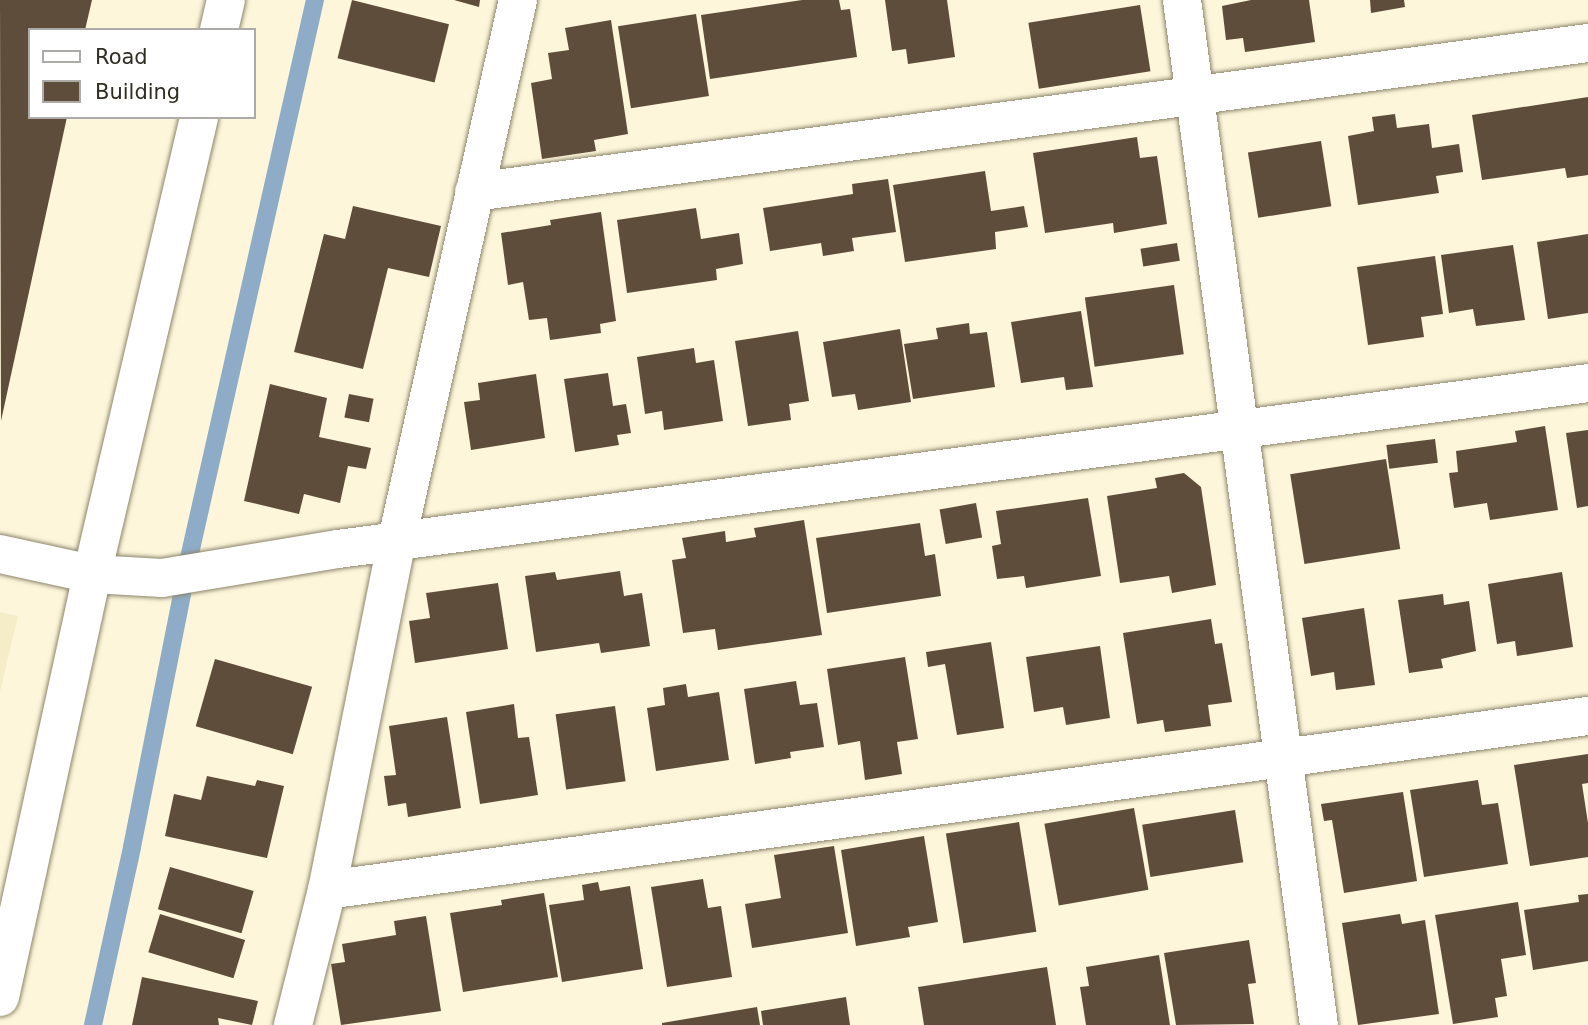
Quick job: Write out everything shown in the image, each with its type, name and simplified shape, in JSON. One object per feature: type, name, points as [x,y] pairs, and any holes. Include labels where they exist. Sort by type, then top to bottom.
[{"type":"street","points":[[219,28],[226,0]]},
{"type":"street","points":[[293,1025],[327,890],[396,544],[518,0]]},
{"type":"street","points":[[1182,0],[1319,1025]]},
{"type":"street","points":[[474,192],[1588,43]]},
{"type":"street","points":[[0,997],[92,574],[198,119]]},
{"type":"street","points":[[0,554],[92,574],[162,578],[338,549],[396,544],[1588,383]]},
{"type":"street","points":[[327,890],[1588,716]]},
{"type":"shaded area","points":[[0,612],[18,616],[0,692]]},
{"type":"building","points":[[0,0],[92,0],[85,28],[28,28],[28,119],[67,119],[1,421]]},
{"type":"building","points":[[352,0],[449,24],[435,82],[337,58]]},
{"type":"building","points":[[454,0],[480,0],[479,7]]},
{"type":"building","points":[[802,0],[839,0],[841,10],[850,9],[857,57],[710,79],[701,15]]},
{"type":"building","points":[[885,0],[947,0],[955,57],[908,64],[906,49],[892,51]]},
{"type":"building","points":[[1251,0],[1309,0],[1315,42],[1245,52],[1243,38],[1226,40],[1222,6]]},
{"type":"building","points":[[1370,0],[1404,0],[1405,7],[1371,13]]},
{"type":"building","points":[[1140,5],[1150,71],[1039,89],[1028,23]]},
{"type":"building","points":[[696,14],[709,96],[631,108],[618,26]]},
{"type":"building","points":[[611,20],[628,134],[594,140],[596,151],[542,159],[531,83],[552,79],[548,53],[569,50],[565,28]]},
{"type":"building","points":[[1588,97],[1588,175],[1567,178],[1565,168],[1482,180],[1472,115]]},
{"type":"building","points":[[1395,114],[1397,128],[1429,124],[1432,148],[1459,144],[1463,172],[1436,176],[1439,193],[1358,205],[1348,136],[1374,131],[1372,117]]},
{"type":"building","points":[[1137,137],[1140,158],[1157,156],[1167,224],[1114,233],[1113,223],[1045,233],[1033,153]]},
{"type":"building","points":[[1321,141],[1331,206],[1258,218],[1248,153]]},
{"type":"building","points":[[985,171],[991,211],[1024,206],[1028,227],[995,232],[996,249],[905,262],[893,185]]},
{"type":"building","points":[[888,179],[896,232],[852,238],[854,251],[823,256],[821,243],[770,251],[763,208],[853,194],[852,184]]},
{"type":"building","points":[[353,206],[441,226],[429,277],[388,268],[363,369],[294,352],[324,234],[345,239]]},
{"type":"building","points":[[696,208],[701,239],[739,233],[743,264],[716,269],[717,280],[627,293],[617,220]]},
{"type":"building","points":[[601,212],[616,321],[600,324],[601,333],[550,340],[547,318],[529,320],[523,282],[508,285],[501,233],[551,225],[550,220]]},
{"type":"building","points":[[1588,234],[1588,313],[1548,319],[1537,242]]},
{"type":"building","points":[[1177,243],[1180,261],[1143,267],[1140,249]]},
{"type":"building","points":[[1513,245],[1525,320],[1476,326],[1473,309],[1449,313],[1441,255]]},
{"type":"building","points":[[1435,256],[1443,314],[1421,317],[1424,337],[1368,345],[1357,267]]},
{"type":"building","points":[[1174,285],[1184,354],[1095,367],[1085,298]]},
{"type":"building","points":[[1081,311],[1093,387],[1066,390],[1064,377],[1021,383],[1011,322]]},
{"type":"building","points":[[969,323],[970,334],[987,332],[995,387],[913,399],[904,344],[938,339],[936,328]]},
{"type":"building","points":[[900,329],[911,402],[858,410],[855,394],[832,397],[823,342]]},
{"type":"building","points":[[798,331],[809,401],[789,404],[791,420],[748,426],[735,341]]},
{"type":"building","points":[[694,348],[696,363],[714,360],[723,421],[664,430],[662,411],[645,414],[637,357]]},
{"type":"building","points":[[608,373],[613,406],[626,404],[631,433],[617,435],[619,445],[575,452],[564,379]]},
{"type":"building","points":[[536,374],[545,438],[471,450],[464,402],[480,400],[478,383]]},
{"type":"building","points":[[270,384],[327,398],[319,437],[371,448],[366,469],[348,466],[340,503],[304,494],[299,514],[244,501]]},
{"type":"building","points":[[349,394],[374,399],[369,422],[344,418]]},
{"type":"building","points":[[1545,426],[1558,510],[1490,520],[1487,503],[1454,508],[1449,473],[1458,472],[1456,451],[1517,442],[1515,431]]},
{"type":"building","points":[[1588,430],[1588,506],[1577,508],[1566,433]]},
{"type":"building","points":[[1435,439],[1438,463],[1389,469],[1386,445]]},
{"type":"building","points":[[1386,459],[1400,549],[1304,564],[1290,474]]},
{"type":"building","points":[[1184,473],[1201,487],[1216,585],[1172,593],[1169,576],[1120,583],[1107,496],[1157,488],[1155,478]]},
{"type":"building","points":[[1088,498],[1101,576],[1026,588],[1024,576],[997,579],[992,546],[1001,544],[996,511]]},
{"type":"building","points":[[976,503],[982,537],[946,544],[940,509]]},
{"type":"building","points":[[804,520],[822,635],[718,650],[715,629],[683,633],[672,560],[686,558],[682,538],[725,531],[726,542],[756,537],[754,528]]},
{"type":"building","points":[[920,523],[925,556],[935,554],[941,596],[827,613],[816,538]]},
{"type":"building","points":[[620,571],[624,596],[642,593],[650,646],[601,653],[599,643],[536,652],[525,576],[555,572],[557,580]]},
{"type":"building","points":[[1562,572],[1573,647],[1517,656],[1515,641],[1497,644],[1488,584]]},
{"type":"building","points":[[498,583],[508,649],[415,663],[409,621],[430,618],[426,593]]},
{"type":"building","points":[[1443,594],[1444,605],[1469,601],[1476,651],[1441,659],[1443,668],[1409,673],[1398,600]]},
{"type":"building","points":[[1364,608],[1375,685],[1336,690],[1334,672],[1311,676],[1302,618]]},
{"type":"building","points":[[1211,619],[1215,644],[1222,643],[1232,702],[1208,705],[1211,726],[1165,732],[1163,720],[1137,724],[1123,633]]},
{"type":"building","points":[[991,642],[1004,728],[957,735],[945,664],[928,667],[926,652]]},
{"type":"building","points":[[1100,646],[1110,718],[1066,725],[1063,707],[1034,712],[1026,657]]},
{"type":"building","points":[[905,657],[918,739],[897,742],[902,774],[865,780],[860,741],[838,745],[827,669]]},
{"type":"building","points":[[215,659],[312,687],[293,754],[196,726]]},
{"type":"building","points":[[796,681],[800,705],[817,703],[824,747],[790,752],[791,758],[755,764],[744,689]]},
{"type":"building","points":[[686,684],[688,697],[719,692],[729,760],[656,771],[647,708],[665,705],[663,688]]},
{"type":"building","points":[[514,704],[518,738],[529,737],[538,795],[480,804],[466,712]]},
{"type":"building","points":[[615,706],[626,781],[566,790],[556,714]]},
{"type":"building","points":[[447,717],[461,808],[408,817],[406,803],[388,806],[384,776],[396,775],[389,726]]},
{"type":"building","points":[[1588,754],[1588,783],[1582,784],[1588,823],[1588,857],[1530,866],[1514,765]]},
{"type":"building","points":[[207,776],[255,786],[257,780],[284,786],[267,858],[165,836],[174,794],[201,800]]},
{"type":"building","points":[[1478,780],[1482,805],[1498,803],[1508,864],[1424,877],[1410,790]]},
{"type":"building","points":[[1403,792],[1417,881],[1344,893],[1332,820],[1324,821],[1321,804]]},
{"type":"building","points":[[1134,808],[1148,890],[1059,906],[1044,824]]},
{"type":"building","points":[[1235,810],[1243,862],[1150,877],[1142,825]]},
{"type":"building","points":[[1019,822],[1036,932],[963,943],[946,834]]},
{"type":"building","points":[[924,836],[938,922],[908,927],[910,937],[856,946],[841,850]]},
{"type":"building","points":[[834,846],[848,933],[752,948],[745,904],[781,898],[774,855]]},
{"type":"building","points":[[170,867],[254,891],[242,933],[158,909]]},
{"type":"building","points":[[703,879],[708,908],[721,906],[732,977],[667,987],[651,887]]},
{"type":"building","points":[[598,882],[600,891],[630,886],[643,969],[562,982],[549,905],[584,900],[582,885]]},
{"type":"building","points":[[544,893],[558,977],[463,992],[450,913],[502,905],[501,900]]},
{"type":"building","points":[[1588,894],[1588,961],[1533,970],[1524,910],[1579,902],[1578,895]]},
{"type":"building","points":[[1518,902],[1526,955],[1501,959],[1507,996],[1495,998],[1498,1017],[1453,1024],[1435,915]]},
{"type":"building","points":[[160,914],[245,940],[233,978],[148,952]]},
{"type":"building","points":[[1400,914],[1402,924],[1425,920],[1439,1014],[1358,1025],[1342,923]]},
{"type":"building","points":[[426,916],[441,1011],[341,1025],[331,964],[345,962],[342,944],[396,935],[394,921]]},
{"type":"building","points":[[1249,940],[1256,983],[1248,984],[1254,1024],[1176,1025],[1164,953]]},
{"type":"building","points":[[1159,955],[1170,1025],[1086,1025],[1080,987],[1089,986],[1086,967]]},
{"type":"building","points":[[1047,967],[1056,1025],[924,1025],[918,987]]},
{"type":"building","points":[[142,977],[258,1001],[252,1025],[218,1018],[219,1025],[132,1025]]},
{"type":"building","points":[[846,997],[850,1025],[763,1025],[761,1011]]},
{"type":"building","points":[[757,1007],[760,1025],[662,1025],[662,1023]]},
{"type":"waterway","points":[[93,1025],[132,847],[189,558],[315,0]]}]
